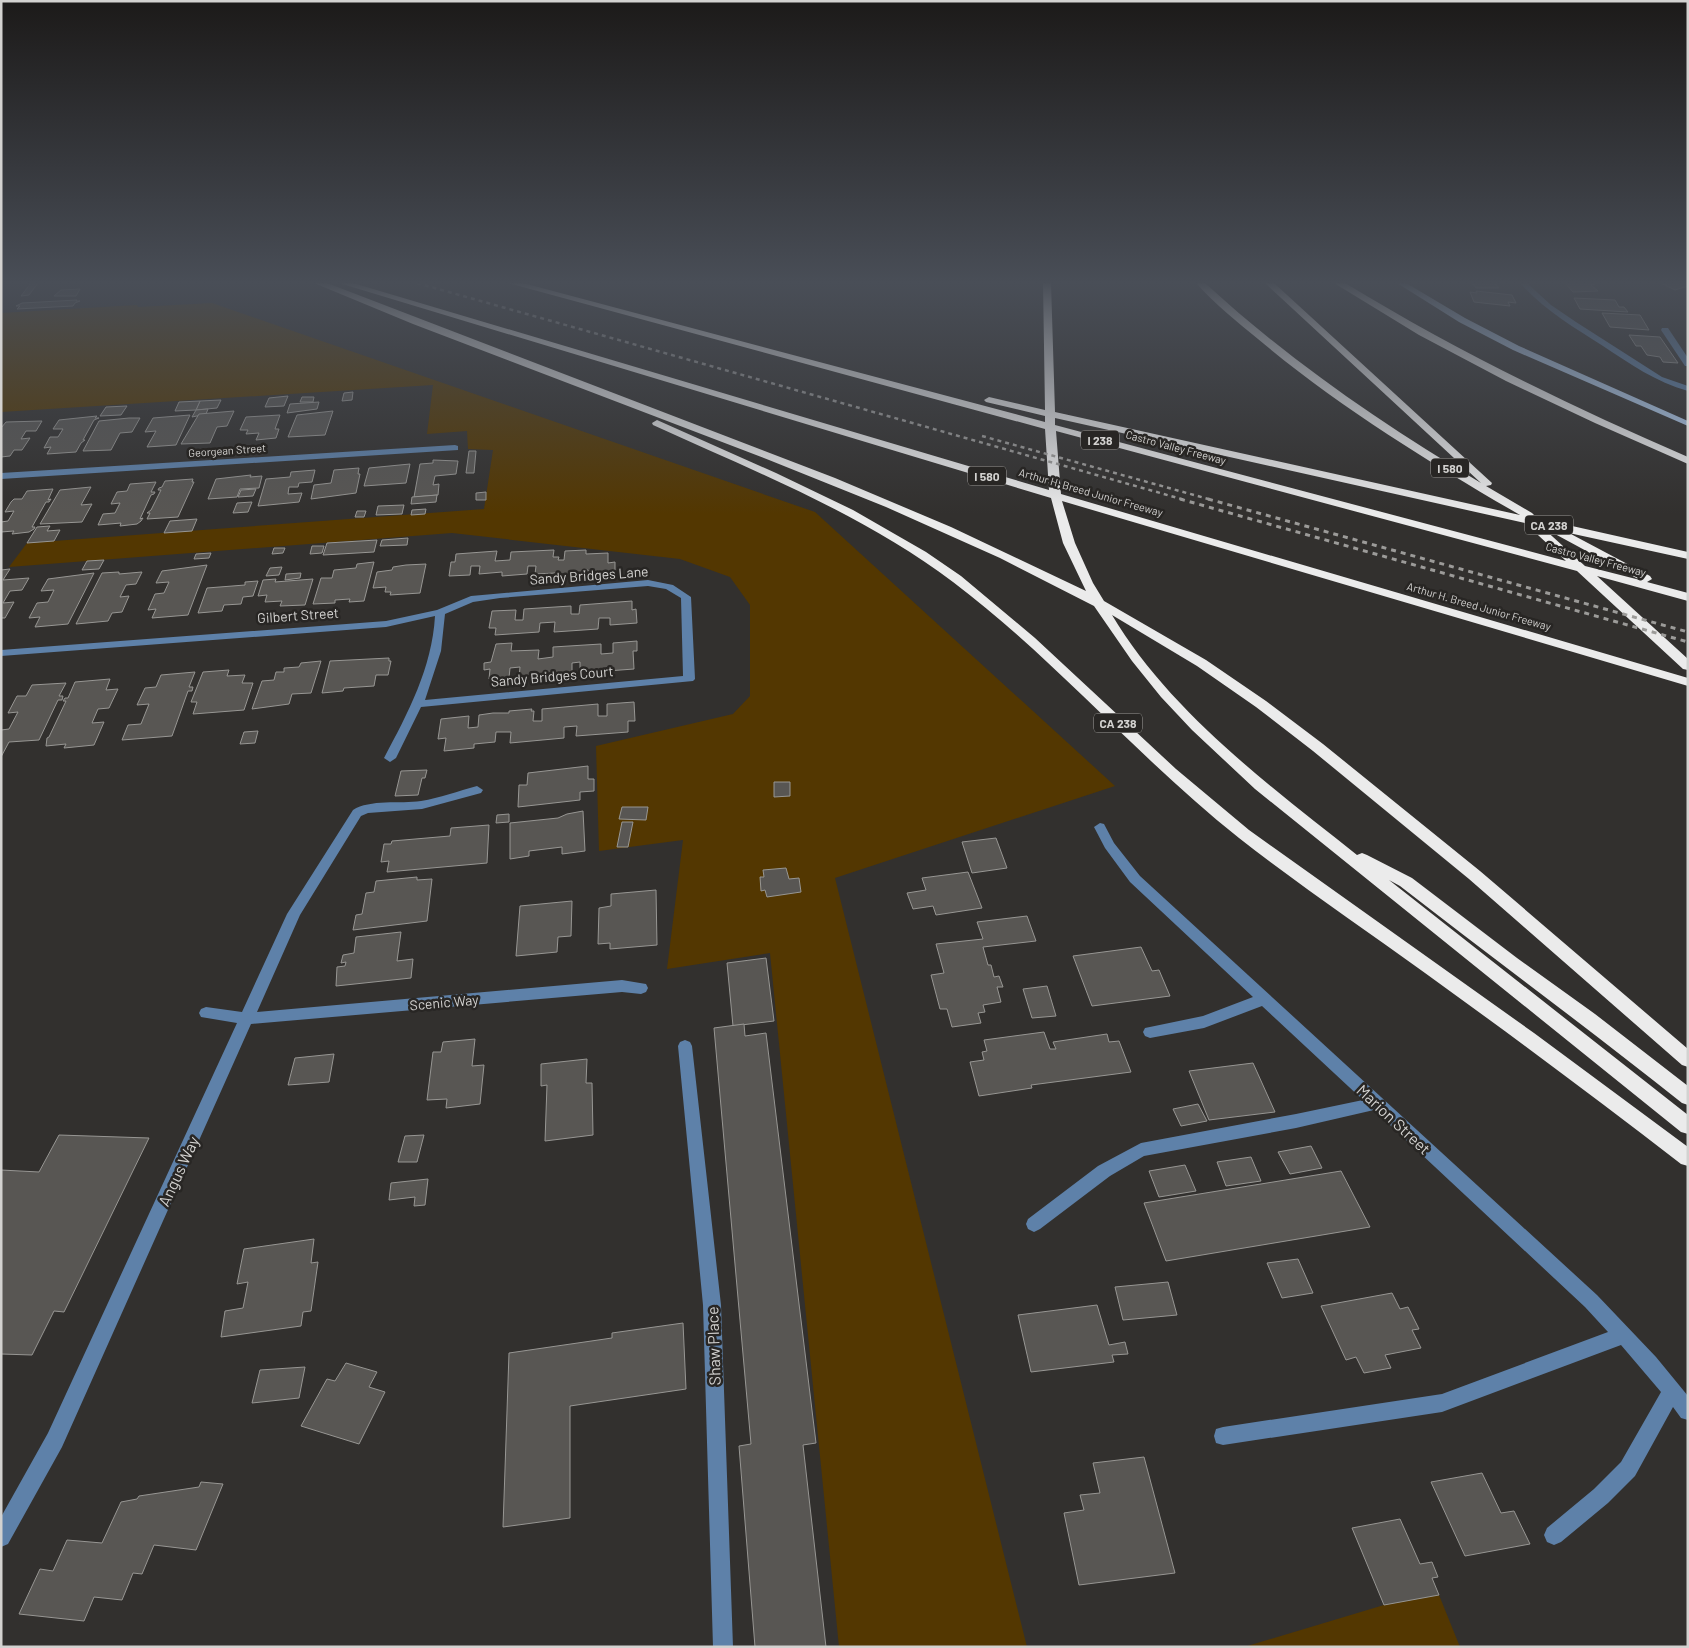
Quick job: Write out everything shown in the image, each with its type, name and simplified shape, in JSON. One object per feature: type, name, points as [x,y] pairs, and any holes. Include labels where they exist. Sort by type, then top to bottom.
[{"type":"highway","name":"CA 238","points":[[516,360],[621,406],[839,508],[891,535],[928,559],[1004,616],[1172,774],[1242,832],[1540,1047],[1688,1158]]},
{"type":"highway","points":[[517,360],[795,466],[945,527],[1065,584],[1172,644],[1236,685],[1318,745],[1502,897],[1688,1060]]},
{"type":"highway","name":"Arthur H. Breed Junior Freeway","points":[[600,360],[1688,682]]},
{"type":"highway","name":"Castro Valley Freeway","points":[[798,360],[1688,597]]},
{"type":"highway","name":"CA 238","points":[[806,360],[1688,556]]},
{"type":"highway","points":[[1049,360],[1052,465],[1059,513],[1074,554],[1096,597],[1131,650],[1161,688],[1238,767],[1688,1126]]},
{"type":"highway","name":"I 580","points":[[1290,360],[1421,450],[1554,530],[1688,601]]},
{"type":"highway","points":[[1352,360],[1688,666]]},
{"type":"highway","points":[[1474,360],[1688,462]]},
{"type":"highway","points":[[1631,665],[1688,689]]},
{"type":"highway","points":[[1334,845],[1406,882],[1511,963],[1589,1019],[1688,1097]]},
{"type":"main road","points":[[1543,360],[1688,424]]},
{"type":"street","points":[[1630,360],[1659,379],[1688,389]]},
{"type":"street","name":"Georgean Street","points":[[1,476],[455,448]]},
{"type":"street","name":"Sandy Bridges Lane","points":[[440,612],[472,599],[500,595],[648,583],[669,586],[686,597],[688,679]]},
{"type":"street","points":[[390,758],[418,704],[430,674],[440,632],[440,612]]},
{"type":"street","name":"Gilbert Street","points":[[1,653],[386,624],[440,612]]},
{"type":"street","name":"Sandy Bridges Court","points":[[418,704],[688,679]]},
{"type":"street","name":"Angus Way","points":[[1,1537],[55,1440],[294,914],[357,812],[365,808],[408,808],[429,805],[452,800],[477,790]]},
{"type":"street","name":"Marion Street","points":[[1100,827],[1109,845],[1135,879],[1572,1283],[1624,1335],[1688,1411]]},
{"type":"street","name":"Scenic Way","points":[[206,1013],[247,1019],[622,986],[641,988]]},
{"type":"street","points":[[1150,1032],[1204,1022],[1264,999]]},
{"type":"street","name":"Shaw Place","points":[[685,1046],[712,1305],[722,1647]]},
{"type":"street","points":[[1034,1224],[1104,1171],[1141,1150],[1296,1121],[1377,1103]]},
{"type":"street","points":[[1223,1436],[1442,1403],[1624,1335]]},
{"type":"street","points":[[1554,1535],[1564,1524],[1601,1496],[1628,1469],[1672,1390]]},
{"type":"shaded area","points":[[1,360],[376,360],[815,512],[1115,786],[835,878],[1027,1647],[839,1647],[770,953],[667,969],[683,840],[599,851],[596,746],[733,714],[750,696],[750,605],[730,577],[680,559],[452,533],[9,567],[27,543],[484,509],[493,450],[468,449],[467,431],[427,434],[433,385],[1,412]]},
{"type":"shaded area","points":[[1439,1595],[1460,1647],[1244,1647],[1384,1605]]},
{"type":"building","points":[[1662,360],[1676,360],[1678,363],[1663,362]]},
{"type":"building","points":[[353,392],[352,400],[342,401],[344,393]]},
{"type":"building","points":[[288,396],[284,406],[265,407],[269,398]]},
{"type":"building","points":[[302,397],[314,397],[313,402],[300,402]]},
{"type":"building","points":[[221,400],[217,408],[196,410],[200,401]]},
{"type":"building","points":[[200,401],[196,410],[175,411],[179,402]]},
{"type":"building","points":[[319,402],[317,409],[287,413],[290,404]]},
{"type":"building","points":[[127,406],[121,415],[100,416],[106,407]]},
{"type":"building","points":[[208,409],[206,414],[192,417],[196,410]]},
{"type":"building","points":[[234,411],[227,426],[217,427],[210,443],[181,444],[199,414]]},
{"type":"building","points":[[333,411],[325,435],[288,437],[297,415]]},
{"type":"building","points":[[190,415],[176,445],[147,447],[156,431],[145,432],[153,418]]},
{"type":"building","points":[[280,415],[275,429],[279,429],[276,438],[256,440],[259,433],[246,434],[248,430],[240,430],[246,417]]},
{"type":"building","points":[[97,416],[95,418],[99,418],[94,420],[83,440],[85,440],[76,452],[47,454],[51,447],[44,448],[50,437],[58,437],[63,429],[53,429],[59,420]]},
{"type":"building","points":[[140,418],[132,432],[120,433],[111,450],[83,451],[99,421]]},
{"type":"building","points":[[42,421],[36,431],[26,431],[21,439],[30,438],[22,450],[14,450],[10,456],[1,457],[1,428],[6,422]]},
{"type":"building","points":[[469,451],[476,451],[474,473],[466,473]]},
{"type":"building","points":[[433,460],[458,461],[456,474],[435,476],[433,485],[439,484],[438,495],[414,497],[420,464],[433,463]]},
{"type":"building","points":[[410,464],[406,483],[364,486],[369,468]]},
{"type":"building","points":[[359,468],[358,474],[360,474],[356,493],[311,499],[314,485],[331,483],[334,470]]},
{"type":"building","points":[[315,470],[312,482],[299,483],[298,487],[289,487],[288,494],[302,493],[299,502],[258,506],[266,479],[290,477],[291,472]]},
{"type":"building","points":[[251,475],[250,477],[262,476],[259,488],[240,489],[237,497],[208,499],[216,479]]},
{"type":"building","points":[[193,479],[192,482],[194,482],[178,517],[147,519],[150,513],[147,513],[151,510],[161,490],[158,490],[165,481]]},
{"type":"building","points":[[156,482],[151,492],[155,492],[151,495],[140,519],[143,518],[137,524],[120,526],[121,523],[98,525],[103,514],[115,513],[120,503],[111,504],[117,492],[127,491],[130,484]]},
{"type":"building","points":[[91,487],[81,505],[92,504],[82,522],[40,524],[60,490]]},
{"type":"building","points":[[53,489],[48,500],[51,499],[49,502],[46,502],[32,527],[35,527],[34,529],[29,532],[12,534],[14,531],[1,532],[1,522],[8,521],[14,511],[5,512],[14,499],[22,499],[27,491]]},
{"type":"building","points":[[256,489],[253,496],[238,497],[241,490]]},
{"type":"building","points":[[486,492],[486,500],[476,500],[476,493]]},
{"type":"building","points":[[437,495],[436,502],[411,504],[412,497]]},
{"type":"building","points":[[252,502],[248,512],[233,513],[237,503]]},
{"type":"building","points":[[404,505],[402,514],[376,515],[378,506]]},
{"type":"building","points":[[426,509],[425,514],[411,515],[412,510]]},
{"type":"building","points":[[357,511],[366,511],[364,517],[355,517]]},
{"type":"building","points":[[197,519],[192,531],[164,533],[170,521]]},
{"type":"building","points":[[50,526],[47,531],[60,530],[54,541],[27,543],[37,527]]},
{"type":"building","points":[[408,538],[407,545],[380,546],[382,540]]},
{"type":"building","points":[[377,540],[374,552],[323,555],[327,543]]},
{"type":"building","points":[[312,546],[324,546],[322,553],[310,554]]},
{"type":"building","points":[[274,548],[285,548],[283,553],[272,554]]},
{"type":"building","points":[[554,550],[553,557],[559,557],[558,560],[564,560],[565,551],[586,550],[586,554],[608,553],[608,563],[615,562],[615,576],[587,578],[588,570],[582,571],[579,575],[556,576],[556,573],[535,574],[536,566],[528,566],[527,574],[502,576],[502,572],[479,574],[480,566],[471,566],[470,575],[449,576],[451,562],[455,562],[456,554],[497,551],[495,561],[510,560],[511,552]]},
{"type":"building","points":[[211,553],[209,558],[194,559],[196,554]]},
{"type":"building","points":[[104,560],[99,569],[82,570],[87,561]]},
{"type":"building","points":[[374,562],[364,601],[349,602],[350,599],[335,600],[335,603],[313,604],[321,578],[332,578],[334,570],[356,568],[357,564]]},
{"type":"building","points":[[426,564],[420,593],[390,595],[391,592],[385,592],[386,587],[373,588],[377,572],[392,570],[393,567]]},
{"type":"building","points":[[207,565],[188,615],[152,618],[156,609],[148,610],[155,594],[164,593],[169,582],[156,583],[162,571]]},
{"type":"building","points":[[282,567],[279,575],[266,576],[270,568]]},
{"type":"building","points":[[10,569],[3,580],[29,578],[22,590],[10,591],[3,603],[14,602],[5,618],[1,618],[1,570]]},
{"type":"building","points":[[119,572],[119,574],[142,572],[136,584],[126,585],[120,597],[129,596],[122,612],[112,613],[108,621],[76,624],[102,573]]},
{"type":"building","points":[[94,573],[68,624],[35,627],[40,617],[29,618],[37,603],[48,602],[54,590],[41,591],[48,579]]},
{"type":"building","points":[[301,573],[300,578],[285,580],[286,574]]},
{"type":"building","points":[[276,579],[275,582],[313,579],[305,605],[280,606],[282,601],[265,602],[267,595],[258,596],[263,580]]},
{"type":"building","points":[[258,581],[253,596],[243,597],[241,604],[224,605],[222,611],[198,613],[207,588],[245,585],[245,582]]},
{"type":"building","points":[[632,601],[632,610],[636,609],[637,623],[610,625],[610,618],[599,618],[598,629],[554,632],[555,622],[540,623],[539,632],[495,635],[496,628],[489,628],[492,611],[516,610],[515,620],[523,620],[524,609],[571,606],[571,614],[579,614],[580,605]]},
{"type":"building","points":[[637,641],[637,651],[633,651],[634,669],[580,673],[580,662],[572,663],[572,674],[519,678],[520,667],[510,668],[509,678],[489,679],[490,669],[484,670],[484,663],[491,662],[496,644],[512,643],[511,651],[539,650],[538,659],[553,657],[553,647],[601,644],[601,654],[613,653],[613,643]]},
{"type":"building","points":[[389,658],[389,661],[391,661],[388,675],[376,675],[374,686],[344,688],[343,691],[322,693],[330,661]]},
{"type":"building","points":[[321,661],[311,693],[292,694],[289,704],[252,709],[262,681],[274,680],[276,672],[284,672],[284,668],[299,667],[301,663]]},
{"type":"building","points":[[229,670],[227,676],[245,675],[242,683],[253,683],[244,710],[193,714],[197,702],[191,702],[203,672]]},
{"type":"building","points":[[195,672],[189,687],[193,687],[192,691],[188,691],[172,736],[122,740],[128,725],[141,724],[149,704],[137,705],[145,688],[156,687],[161,675]]},
{"type":"building","points":[[110,679],[106,690],[118,689],[109,708],[98,709],[92,723],[104,722],[94,745],[64,748],[66,744],[46,746],[47,738],[66,701],[63,701],[65,698],[68,698],[75,682]]},
{"type":"building","points":[[66,683],[59,696],[63,696],[62,700],[58,700],[39,740],[9,742],[1,757],[1,730],[9,729],[18,712],[8,713],[17,696],[26,696],[32,685]]},
{"type":"building","points":[[634,702],[635,721],[628,721],[628,732],[576,736],[577,726],[564,727],[564,738],[510,743],[511,732],[496,732],[495,742],[474,744],[474,748],[444,751],[446,738],[438,739],[441,719],[469,716],[468,728],[478,727],[479,715],[532,709],[531,711],[534,711],[533,721],[542,721],[542,709],[598,704],[598,716],[607,716],[607,704]]},
{"type":"building","points":[[258,731],[255,743],[240,744],[244,732]]},
{"type":"building","points":[[588,766],[588,779],[594,779],[594,791],[580,792],[580,800],[518,807],[519,785],[527,785],[528,773]]},
{"type":"building","points":[[427,770],[425,778],[422,778],[418,795],[395,796],[401,771]]},
{"type":"building","points":[[774,782],[790,782],[790,796],[774,797]]},
{"type":"building","points":[[622,807],[648,807],[646,820],[619,819]]},
{"type":"building","points":[[583,811],[585,851],[562,854],[562,847],[529,851],[529,856],[510,859],[510,823],[558,818]]},
{"type":"building","points":[[509,814],[509,822],[496,823],[497,815]]},
{"type":"building","points":[[622,822],[633,822],[628,847],[617,847]]},
{"type":"building","points":[[489,825],[487,863],[387,872],[389,861],[381,862],[384,844],[391,844],[392,841],[450,836],[451,828]]},
{"type":"building","points":[[996,838],[1007,868],[972,873],[962,842]]},
{"type":"building","points":[[786,868],[789,879],[799,878],[801,892],[767,897],[765,890],[761,891],[760,877],[764,877],[763,870]]},
{"type":"building","points":[[968,872],[982,908],[936,915],[933,906],[913,909],[907,893],[926,890],[922,878]]},
{"type":"building","points":[[417,877],[417,880],[432,879],[427,921],[353,930],[356,915],[362,914],[366,893],[374,892],[376,881]]},
{"type":"building","points":[[656,890],[657,945],[610,949],[610,943],[598,944],[599,908],[611,906],[611,894]]},
{"type":"building","points":[[572,901],[571,936],[558,937],[557,952],[516,956],[520,906]]},
{"type":"building","points":[[1027,916],[1036,941],[983,947],[988,965],[991,965],[994,977],[999,976],[1003,987],[997,987],[1001,1002],[983,1005],[985,1012],[978,1013],[981,1023],[952,1027],[947,1009],[940,1009],[931,975],[944,973],[936,944],[983,939],[977,922]]},
{"type":"building","points":[[401,932],[397,961],[413,959],[411,978],[336,986],[337,967],[345,966],[346,962],[341,963],[343,955],[354,953],[356,937]]},
{"type":"building","points":[[1141,947],[1152,971],[1159,970],[1170,996],[1092,1006],[1073,956]]},
{"type":"building","points":[[766,958],[774,1021],[733,1026],[727,963]]},
{"type":"building","points":[[1047,986],[1056,1016],[1032,1018],[1023,989]]},
{"type":"building","points":[[744,1024],[745,1036],[766,1033],[816,1443],[803,1445],[826,1647],[755,1647],[739,1446],[751,1444],[714,1028]]},
{"type":"building","points":[[1044,1032],[1050,1049],[1056,1049],[1053,1042],[1107,1034],[1109,1042],[1119,1041],[1131,1072],[1031,1085],[1032,1088],[979,1096],[970,1062],[984,1060],[982,1052],[987,1051],[984,1040]]},
{"type":"building","points":[[475,1039],[472,1066],[484,1065],[480,1104],[446,1108],[447,1099],[427,1100],[433,1052],[441,1052],[443,1042]]},
{"type":"building","points":[[334,1054],[329,1082],[288,1085],[295,1058]]},
{"type":"building","points":[[587,1059],[586,1083],[592,1083],[593,1135],[545,1141],[547,1085],[541,1086],[541,1064]]},
{"type":"building","points":[[1253,1063],[1275,1112],[1209,1120],[1189,1071]]},
{"type":"building","points":[[1198,1104],[1207,1121],[1181,1126],[1173,1109]]},
{"type":"building","points":[[59,1135],[149,1138],[64,1312],[54,1311],[32,1355],[1,1354],[1,1170],[39,1172]]},
{"type":"building","points":[[424,1135],[417,1162],[398,1162],[405,1136]]},
{"type":"building","points":[[1311,1146],[1322,1168],[1290,1174],[1278,1152]]},
{"type":"building","points":[[1251,1157],[1261,1181],[1226,1186],[1217,1162]]},
{"type":"building","points":[[1185,1165],[1196,1191],[1159,1197],[1149,1171]]},
{"type":"building","points":[[1341,1171],[1370,1227],[1166,1261],[1144,1203]]},
{"type":"building","points":[[428,1179],[425,1205],[414,1206],[415,1197],[389,1200],[391,1183]]},
{"type":"building","points":[[314,1239],[311,1263],[318,1262],[311,1311],[303,1312],[301,1326],[221,1337],[225,1311],[243,1308],[248,1282],[237,1284],[244,1249]]},
{"type":"building","points":[[1298,1259],[1313,1293],[1282,1298],[1267,1263]]},
{"type":"building","points":[[1168,1282],[1177,1315],[1123,1320],[1115,1287]]},
{"type":"building","points":[[1392,1293],[1400,1309],[1408,1307],[1419,1329],[1412,1330],[1421,1348],[1385,1355],[1391,1368],[1364,1373],[1356,1357],[1346,1360],[1321,1306]]},
{"type":"building","points":[[1097,1305],[1109,1345],[1125,1342],[1128,1354],[1112,1355],[1114,1362],[1031,1372],[1018,1315]]},
{"type":"building","points":[[683,1323],[686,1389],[570,1406],[570,1518],[503,1527],[509,1353],[612,1338],[612,1333]]},
{"type":"building","points":[[346,1363],[377,1372],[369,1387],[385,1392],[359,1444],[301,1426],[327,1379],[335,1381]]},
{"type":"building","points":[[305,1367],[299,1398],[252,1403],[260,1370]]},
{"type":"building","points":[[1144,1457],[1175,1573],[1079,1585],[1064,1513],[1084,1510],[1080,1495],[1100,1493],[1093,1463]]},
{"type":"building","points":[[1482,1473],[1501,1513],[1514,1511],[1530,1544],[1465,1556],[1431,1482]]},
{"type":"building","points":[[201,1482],[223,1484],[196,1550],[154,1545],[142,1574],[133,1573],[122,1600],[94,1597],[84,1621],[19,1614],[40,1569],[53,1571],[67,1540],[102,1543],[121,1502],[137,1499],[139,1496],[199,1487]]},
{"type":"building","points":[[1400,1519],[1420,1564],[1432,1562],[1438,1577],[1432,1578],[1439,1595],[1384,1605],[1352,1528]]},
{"type":"railway","points":[[689,360],[1185,500]]},
{"type":"railway","points":[[982,436],[1212,500]]},
{"type":"railway","points":[[1180,499],[1688,642]]},
{"type":"railway","points":[[1208,499],[1688,632]]}]
